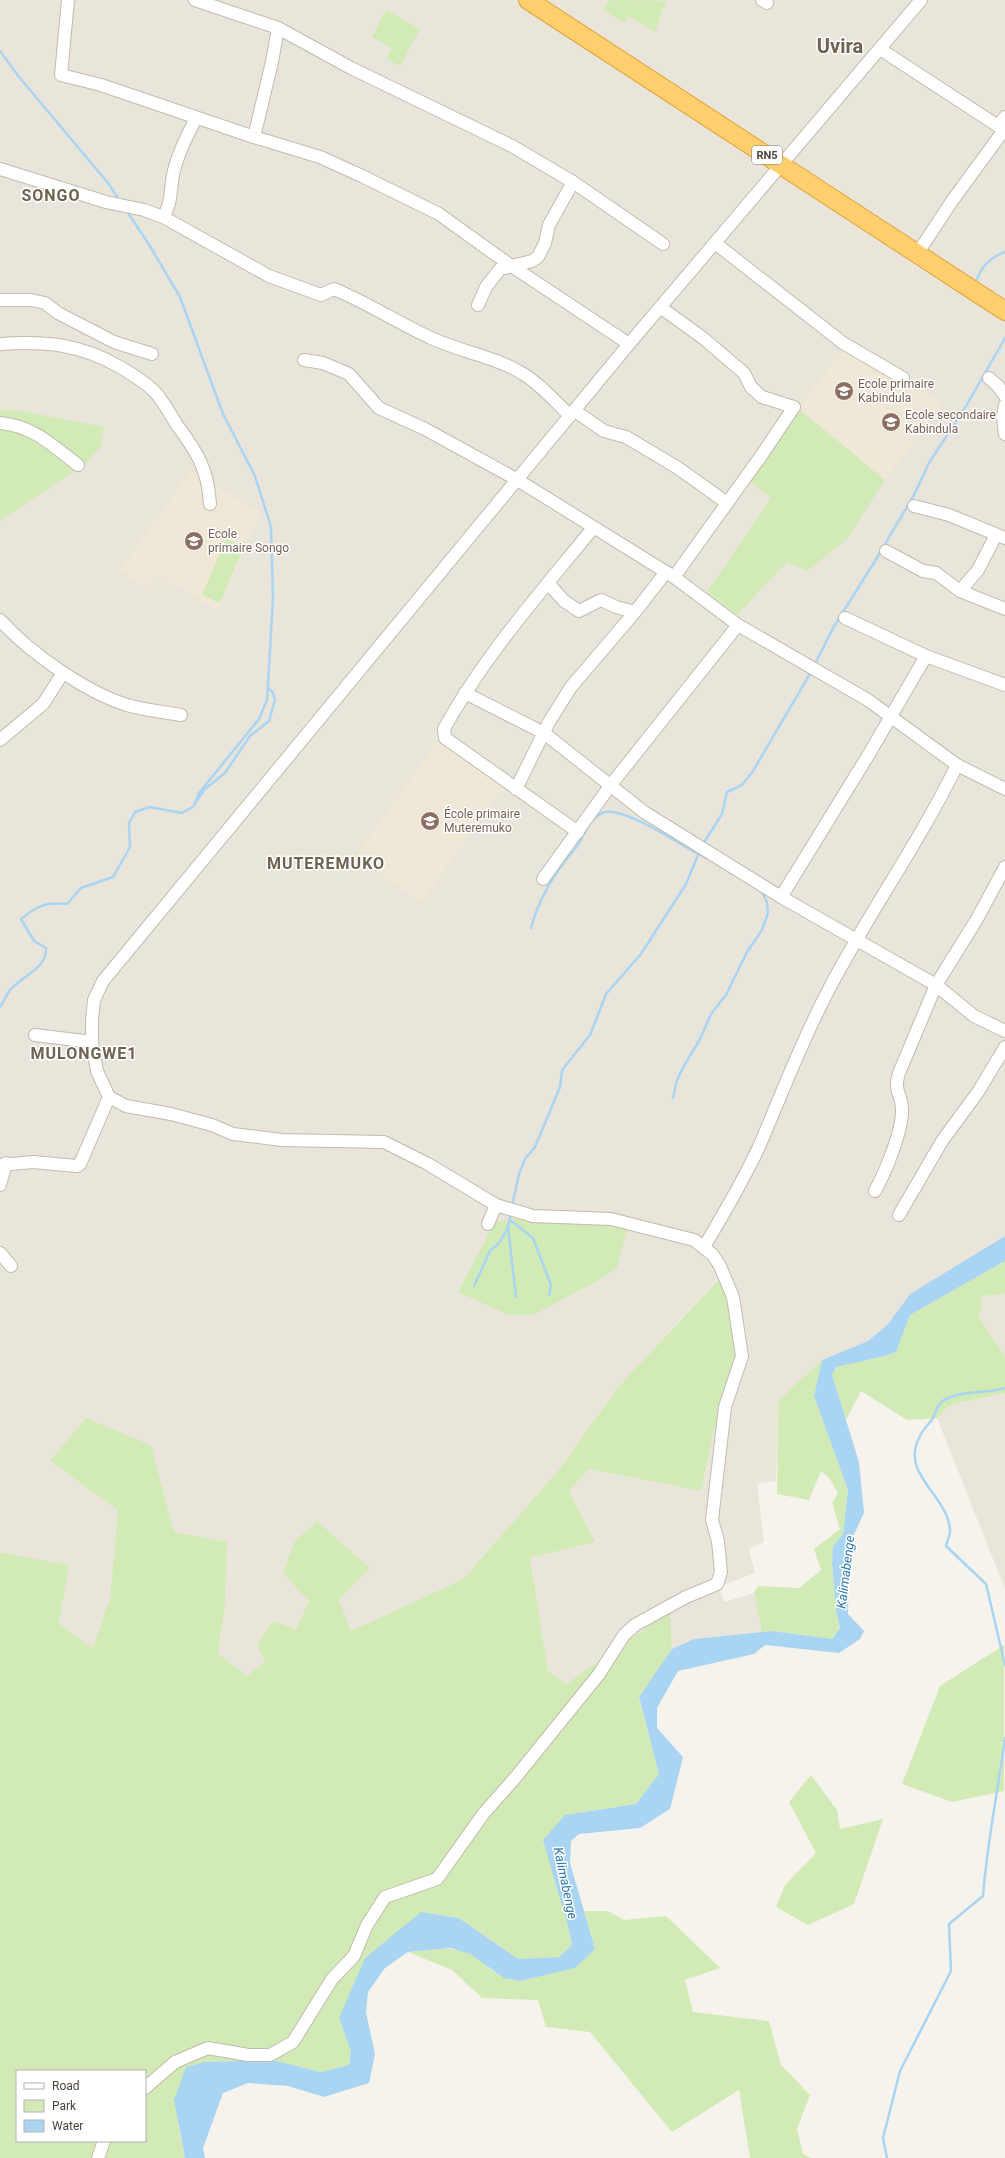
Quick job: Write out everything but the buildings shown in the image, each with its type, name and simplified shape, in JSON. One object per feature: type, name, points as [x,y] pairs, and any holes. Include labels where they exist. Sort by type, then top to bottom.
[{"type":"highway","name":"RN5","points":[[528,0],[1005,311]]},
{"type":"street","points":[[68,0],[61,75],[101,85],[196,118],[320,157],[400,194],[439,214],[510,265],[629,344]]},
{"type":"street","points":[[146,2087],[175,2062],[208,2048],[248,2056],[270,2055],[293,2042],[332,1979],[354,1956],[367,1925],[385,1897],[438,1879],[484,1812],[516,1778],[599,1674],[624,1635],[635,1625],[686,1596],[717,1584],[721,1572],[718,1541],[712,1520],[725,1407],[742,1356],[733,1297],[720,1266],[713,1255],[694,1240],[611,1219],[533,1216],[496,1205],[428,1164],[384,1142],[282,1140],[233,1134],[171,1114],[126,1106],[109,1097],[97,1071],[92,1042],[94,1000],[103,981],[516,479],[921,0]]},
{"type":"street","points":[[200,1],[278,28],[351,68],[512,146],[573,182],[663,244]]},
{"type":"street","points":[[254,137],[272,62],[278,28]]},
{"type":"street","points":[[880,49],[1003,126],[917,254]]},
{"type":"street","points":[[164,217],[170,202],[173,175],[178,159],[196,118]]},
{"type":"street","points":[[0,169],[116,205],[144,210],[164,217],[269,276],[321,295],[334,289],[359,299],[406,326],[433,339],[502,364],[524,374],[573,413],[604,431],[626,437],[678,468],[727,503]]},
{"type":"street","points":[[478,305],[479,298],[493,276],[500,269],[510,265],[524,263],[538,257],[545,243],[549,225],[573,182]]},
{"type":"street","points":[[715,243],[837,339],[903,378]]},
{"type":"street","points":[[0,300],[31,300],[45,303],[58,313],[114,342],[152,354]]},
{"type":"street","points":[[516,789],[544,733],[570,687],[670,574],[727,503],[794,407],[762,397],[752,387],[744,373],[703,338],[660,307]]},
{"type":"street","points":[[0,344],[42,343],[77,348],[96,354],[140,379],[154,392],[197,453],[207,477],[210,504]]},
{"type":"street","points":[[304,360],[323,363],[349,374],[379,408],[431,432],[516,479],[593,528],[670,574],[738,625],[868,700],[890,718],[957,765],[1005,789]]},
{"type":"street","points":[[989,378],[998,386],[1005,396]]},
{"type":"street","points":[[1005,405],[1003,417],[1005,434]]},
{"type":"street","points":[[0,423],[10,424],[35,431],[78,464]]},
{"type":"street","points":[[914,506],[949,515],[1001,537],[978,570],[960,591]]},
{"type":"street","points":[[578,832],[445,738],[444,728],[465,693],[492,654],[593,528]]},
{"type":"street","points":[[886,551],[923,571],[936,574],[960,591],[1005,609]]},
{"type":"street","points":[[548,583],[564,602],[579,611],[601,600],[616,607],[635,612]]},
{"type":"street","points":[[845,618],[926,656],[1005,685]]},
{"type":"street","points":[[0,620],[16,638],[63,673],[126,705],[181,715]]},
{"type":"street","points":[[543,879],[610,786],[738,625]]},
{"type":"street","points":[[781,897],[926,656]]},
{"type":"street","points":[[0,740],[43,704],[63,673]]},
{"type":"street","points":[[465,693],[544,733],[650,816],[781,897],[936,985],[974,1016],[1005,1031]]},
{"type":"street","points":[[704,1247],[731,1201],[757,1150],[812,1021],[856,940],[940,799],[957,765]]},
{"type":"street","points":[[875,1192],[889,1160],[901,1121],[902,1110],[896,1082],[936,985],[977,919],[1005,867]]},
{"type":"street","points":[[35,1035],[92,1042]]},
{"type":"street","points":[[899,1215],[942,1141],[978,1092],[1005,1047]]},
{"type":"street","points":[[0,1185],[3,1164],[33,1162],[77,1166],[80,1164],[109,1097]]},
{"type":"street","points":[[488,1224],[496,1205]]},
{"type":"street","points":[[0,1253],[11,1266]]},
{"type":"street","points":[[98,2158],[104,2142]]},
{"type":"shaded area","points":[[0,0],[1005,0],[1005,1236],[910,1294],[888,1324],[868,1341],[822,1360],[778,1401],[776,1481],[757,1484],[764,1542],[749,1549],[755,1573],[719,1587],[724,1602],[754,1593],[762,1632],[694,1639],[672,1649],[670,1611],[566,1684],[548,1671],[530,1558],[595,1542],[569,1491],[589,1469],[701,1491],[715,1426],[720,1277],[619,1386],[557,1472],[463,1579],[351,1631],[338,1600],[370,1568],[317,1522],[294,1542],[283,1572],[309,1601],[296,1629],[274,1621],[265,1661],[247,1676],[218,1653],[225,1605],[227,1542],[174,1532],[151,1445],[50,1461],[118,1510],[110,1598],[93,1648],[59,1624],[69,1565],[0,1552]],"holes":[[[392,48],[400,66],[387,59]],[[771,498],[737,615],[708,592]],[[495,1222],[599,1280],[488,1237]]]},
{"type":"shaded area","points":[[845,348],[944,404],[885,480],[798,408]]},
{"type":"shaded area","name":"Ecole primaire Songo","points":[[190,473],[260,511],[218,611],[157,573],[146,589],[120,570]]},
{"type":"shaded area","name":"École primaire Muteremuko","points":[[439,739],[504,786],[421,903],[356,855]]},
{"type":"shaded area","points":[[1005,1294],[1005,1356],[979,1318],[983,1296]]},
{"type":"shaded area","points":[[1005,1393],[1005,1589],[937,1418],[950,1405]]},
{"type":"green space","points":[[610,0],[634,0],[637,2],[639,0],[666,1],[655,32],[629,16],[624,23],[603,10]]},
{"type":"green space","points":[[386,10],[420,29],[400,66],[386,59],[392,48],[372,37]]},
{"type":"green space","points":[[798,408],[885,480],[847,539],[807,571],[787,562],[737,615],[707,592],[771,498],[748,480]]},
{"type":"green space","points":[[0,410],[16,410],[104,427],[100,447],[84,465],[0,521]]},
{"type":"green space","points":[[226,539],[244,546],[220,603],[202,595]]},
{"type":"green space","points":[[514,1219],[629,1222],[617,1268],[599,1280],[533,1315],[509,1315],[458,1292],[495,1222]]},
{"type":"green space","points":[[1005,1261],[1005,1294],[983,1296],[979,1318],[1005,1356],[1005,1393],[950,1405],[937,1418],[907,1420],[861,1391],[846,1420],[832,1375],[836,1367],[885,1356],[896,1352],[910,1315]]},
{"type":"green space","points":[[721,1277],[737,1351],[715,1426],[701,1491],[589,1469],[569,1491],[595,1542],[530,1558],[548,1671],[566,1684],[670,1611],[672,1649],[639,1698],[659,1774],[636,1804],[565,1815],[568,1926],[572,1945],[559,1957],[518,1959],[459,1918],[421,1912],[339,2018],[351,2051],[349,2065],[321,2072],[272,2060],[204,2062],[178,2125],[185,2158],[0,2158],[0,1552],[69,1565],[59,1624],[93,1648],[110,1598],[118,1510],[50,1461],[86,1418],[151,1445],[174,1532],[227,1542],[225,1605],[218,1653],[247,1676],[265,1661],[257,1644],[274,1621],[296,1629],[309,1601],[283,1573],[294,1542],[317,1521],[370,1568],[339,1600],[351,1631],[463,1579],[557,1472],[619,1386]]},
{"type":"green space","points":[[822,1360],[814,1396],[848,1490],[843,1534],[833,1546],[832,1563],[836,1610],[840,1628],[832,1639],[772,1631],[762,1632],[754,1593],[758,1586],[799,1588],[821,1570],[814,1549],[840,1529],[832,1503],[838,1493],[830,1479],[821,1471],[809,1500],[777,1494],[778,1401]]},
{"type":"green space","points":[[1004,1645],[1004,1791],[952,1802],[902,1784],[940,1686]]},
{"type":"green space","points":[[811,1775],[837,1810],[840,1829],[883,1819],[854,1904],[808,1925],[776,1907],[785,1885],[816,1853],[789,1802]]},
{"type":"green space","points":[[584,1911],[608,1911],[624,1920],[666,1916],[720,1968],[685,1980],[693,2012],[769,2021],[781,2065],[810,2095],[797,2129],[803,2154],[812,2158],[750,2158],[739,2090],[672,2132],[590,2032],[546,2027],[538,2000],[482,1998],[452,1970],[408,1952],[453,1949],[468,1953],[499,1975],[506,1978],[513,1980],[531,1979],[559,1968],[595,1949]]},
{"type":"water","name":"Kalimabenge","points":[[1005,1236],[1005,1261],[910,1315],[896,1352],[885,1356],[836,1367],[832,1375],[859,1462],[864,1513],[849,1545],[848,1614],[864,1631],[860,1639],[839,1653],[765,1645],[754,1654],[678,1671],[657,1708],[657,1728],[683,1757],[670,1809],[640,1828],[579,1834],[571,1841],[570,1863],[595,1949],[575,1968],[520,1981],[504,1978],[470,1954],[451,1948],[408,1952],[385,1968],[368,1992],[366,2012],[375,2054],[369,2083],[324,2097],[288,2086],[248,2083],[223,2093],[203,2148],[205,2158],[185,2158],[174,2100],[186,2067],[204,2062],[272,2060],[321,2072],[349,2065],[351,2051],[339,2018],[365,1958],[421,1912],[459,1918],[518,1959],[559,1957],[572,1945],[568,1926],[543,1840],[565,1815],[636,1804],[659,1774],[639,1697],[672,1649],[694,1639],[772,1631],[832,1639],[840,1628],[836,1610],[832,1563],[833,1546],[843,1534],[848,1490],[814,1396],[822,1360],[868,1341],[888,1324],[910,1294]]},
{"type":"waterway","points":[[0,51],[19,77],[108,183],[120,201]]},
{"type":"waterway","points":[[0,1007],[10,990],[34,971],[43,961],[45,955],[46,948],[34,941],[21,919],[37,908],[47,904],[67,904],[81,888],[113,877],[130,847],[129,823],[135,812],[150,807],[182,813],[194,806],[199,793],[259,719],[267,700],[273,598],[271,527],[255,476],[223,414],[180,297],[148,243],[126,210]]},
{"type":"waterway","points":[[977,279],[988,262],[995,256],[1005,252]]},
{"type":"waterway","points":[[814,666],[833,628],[914,495],[929,463],[966,406],[1005,338]]},
{"type":"waterway","points":[[703,844],[722,814],[727,792],[742,785],[753,771],[811,672]]},
{"type":"waterway","points":[[195,803],[205,789],[225,773],[250,736],[269,721],[275,700],[273,693],[268,687]]},
{"type":"waterway","points":[[531,928],[538,906],[554,876],[578,845],[593,819],[602,813],[612,812],[625,815],[707,858]]},
{"type":"waterway","points":[[512,1206],[519,1174],[525,1159],[535,1147],[560,1087],[562,1070],[590,1035],[606,994],[641,954],[686,884],[700,850]]},
{"type":"waterway","points":[[673,1098],[677,1080],[700,1039],[711,1014],[726,995],[747,952],[762,930],[768,913],[767,902],[761,890]]},
{"type":"waterway","points":[[511,1213],[508,1227],[516,1297]]},
{"type":"waterway","points":[[510,1220],[533,1238],[551,1285],[549,1295]]},
{"type":"waterway","points":[[474,1286],[490,1251],[499,1243],[508,1228]]},
{"type":"waterway","points":[[1005,1388],[962,1394],[941,1402],[933,1418],[921,1434],[915,1449],[915,1462],[919,1473],[941,1505],[947,1517],[950,1531],[946,1546],[986,1584],[1005,1665]]},
{"type":"waterway","points":[[887,2158],[883,2138],[900,2071],[951,1971],[949,1924],[983,1896],[990,1837],[1005,1738]]},
{"type":"place","name":"Ecole primaire Kabindula","points":[[844,391]]},
{"type":"place","name":"Ecole secondaire Kabindula","points":[[891,422]]},
{"type":"place","name":"Ecole primaire Songo","points":[[194,541]]},
{"type":"place","name":"École primaire Muteremuko","points":[[430,821]]},
{"type":"district","name":"Uvira","points":[[840,46]]},
{"type":"district","name":"SONGO","points":[[51,195]]},
{"type":"district","name":"MUTEREMUKO","points":[[326,863]]},
{"type":"district","name":"MULONGWE1","points":[[84,1053]]}]
